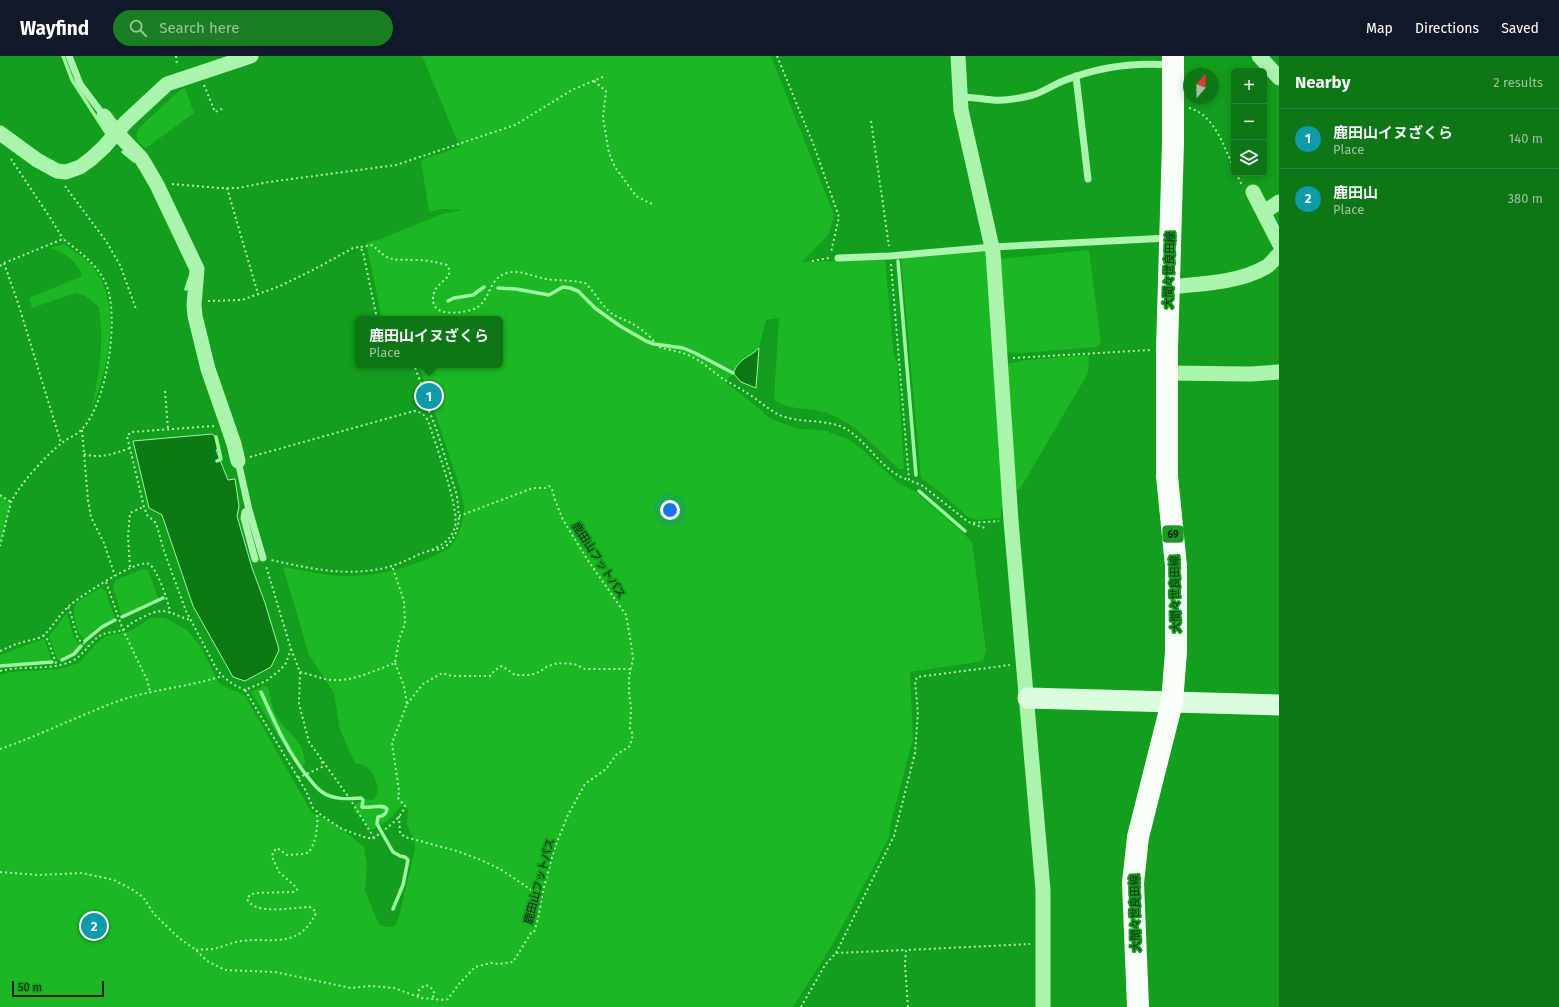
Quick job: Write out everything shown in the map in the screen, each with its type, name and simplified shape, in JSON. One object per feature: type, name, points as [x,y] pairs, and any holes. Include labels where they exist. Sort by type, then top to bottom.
[{"type":"main road","name":"大間々世良田線","points":[[1138,1007],[1133,883],[1138,837],[1172,702],[1176,652],[1176,586],[1173,524],[1167,476],[1167,349],[1168,287],[1171,238],[1173,61]]},
{"type":"street","points":[[0,133],[56,171],[66,172],[80,167],[98,153],[126,122],[167,84],[251,56]]},
{"type":"street","points":[[958,56],[961,110],[993,247],[1023,664],[1028,698],[1043,890],[1043,1007]]},
{"type":"street","points":[[1259,56],[1279,78]]},
{"type":"street","points":[[104,116],[117,133],[141,158],[157,185],[197,269],[196,298],[194,305],[195,316],[206,362],[234,444],[238,461]]},
{"type":"street","points":[[1252,192],[1264,212],[1279,243]]},
{"type":"street","points":[[1264,212],[1279,202]]},
{"type":"street","points":[[1168,287],[1204,284],[1244,276],[1265,267],[1279,254]]},
{"type":"street","points":[[1167,373],[1251,374],[1279,372]]},
{"type":"street","points":[[1028,698],[1279,705]]},
{"type":"lane","points":[[69,56],[80,84],[104,116]]},
{"type":"lane","points":[[960,97],[995,100],[1025,97],[1034,95],[1076,76],[1117,66],[1156,64],[1173,61]]},
{"type":"lane","points":[[1076,76],[1088,179]]},
{"type":"lane","points":[[838,258],[890,256],[993,247],[1171,238]]},
{"type":"lane","points":[[238,461],[249,510],[263,558]]},
{"type":"lane","points":[[249,510],[245,512],[244,518],[255,560]]},
{"type":"path","points":[[777,56],[814,146],[839,217],[829,258]]},
{"type":"path","points":[[199,73],[215,112],[224,108]]},
{"type":"path","points":[[157,185],[166,183],[238,188],[269,182],[396,165],[515,125],[572,90],[604,76]]},
{"type":"path","points":[[594,81],[606,90],[602,118],[609,153],[615,167],[636,196],[652,204]]},
{"type":"path","points":[[1173,106],[1196,109],[1206,116],[1212,123],[1231,162]]},
{"type":"path","points":[[871,121],[890,256],[909,480]]},
{"type":"path","points":[[0,546],[11,502],[14,496],[40,464],[61,443],[82,430],[93,412],[107,372],[113,315],[106,285],[98,270],[86,256],[62,239],[51,219],[9,156]]},
{"type":"path","points":[[56,171],[68,190],[106,241],[120,265],[136,309]]},
{"type":"path","points":[[227,188],[258,294]]},
{"type":"path","points":[[0,266],[62,239]]},
{"type":"path","points":[[196,298],[207,301],[242,300],[280,286],[353,248],[372,245],[381,254],[398,261],[415,260],[436,262],[447,265],[449,275],[436,288],[433,303],[437,309],[443,313],[470,310],[482,306],[495,280],[503,274],[516,272],[546,279],[585,282],[600,302],[610,312],[633,324],[653,339],[658,346],[696,359],[751,395],[772,412],[792,420],[833,425],[847,429],[862,441],[885,465],[903,478],[923,486],[967,521],[985,528]]},
{"type":"path","points":[[360,247],[363,252],[376,316]]},
{"type":"path","points":[[812,261],[838,258]]},
{"type":"path","points":[[4,263],[18,303],[61,443]]},
{"type":"path","points":[[1000,360],[1167,349]]},
{"type":"path","points":[[415,368],[427,406],[436,428],[457,496],[459,516],[457,530],[447,546],[438,550],[431,550]]},
{"type":"path","points":[[165,391],[168,429]]},
{"type":"path","points":[[238,461],[414,410],[426,416],[454,505],[455,526],[449,538],[440,546],[392,566],[368,571],[336,572],[295,566],[263,558]]},
{"type":"path","points":[[226,424],[131,432],[127,436],[144,507],[147,515],[156,523],[164,551],[191,620],[216,668],[222,676],[237,687],[246,690],[298,778],[313,808],[342,829],[367,838],[374,838],[404,811],[405,806],[398,798],[392,743],[407,704],[423,684],[442,673],[452,676],[490,676],[495,670],[502,666],[515,675],[531,675],[548,666],[558,663],[574,664],[584,669],[630,668]]},
{"type":"path","points":[[82,430],[91,517],[104,543],[115,576]]},
{"type":"path","points":[[84,454],[92,457],[104,456],[120,452],[129,447]]},
{"type":"path","name":"鹿田山フットパス","points":[[0,872],[38,875],[82,873],[114,880],[143,897],[154,914],[179,938],[196,950],[207,961],[225,970],[275,972],[351,988],[371,986],[394,988],[418,997],[448,999],[459,984],[475,967],[491,963],[498,964],[513,962],[531,934],[534,932],[554,850],[567,817],[585,784],[606,769],[616,755],[630,746],[633,735],[630,728],[631,709],[629,692],[632,651],[626,615],[587,559],[563,520],[552,489],[549,486],[545,488],[533,488],[459,516]]},
{"type":"path","points":[[0,495],[11,502]]},
{"type":"path","points":[[130,567],[128,537],[130,513],[144,507]]},
{"type":"path","points":[[971,523],[1006,521]]},
{"type":"path","points":[[263,558],[300,672],[299,704],[309,742],[350,799],[374,838]]},
{"type":"path","points":[[0,651],[20,642],[43,635],[79,597],[130,567],[145,562],[154,568],[168,601],[170,613]]},
{"type":"path","points":[[392,566],[404,601],[405,624],[399,640],[395,663],[404,686],[407,704]]},
{"type":"path","points":[[106,582],[123,630],[147,680],[150,692]]},
{"type":"path","points":[[68,607],[79,640],[88,646]]},
{"type":"path","points":[[0,671],[9,669],[30,669],[57,666],[72,661],[102,634],[123,630],[129,625],[154,613],[162,611],[191,620]]},
{"type":"path","points":[[43,635],[48,640],[57,666]]},
{"type":"path","points":[[246,690],[266,681],[280,670],[286,663],[291,648]]},
{"type":"path","points":[[300,672],[325,679],[346,680],[395,663]]},
{"type":"path","points":[[801,1007],[825,965],[836,953],[894,836],[915,753],[918,712],[915,682],[917,677],[1023,664]]},
{"type":"path","points":[[0,749],[121,701],[150,692],[200,683],[222,676]]},
{"type":"path","points":[[298,778],[322,767],[322,759]]},
{"type":"path","points":[[196,950],[215,949],[240,941],[277,940],[293,937],[305,931],[312,923],[316,913],[310,907],[270,910],[253,906],[247,899],[250,895],[255,893],[293,892],[297,890],[297,888],[277,868],[272,857],[273,852],[277,848],[287,855],[304,854],[308,852],[315,838],[318,825],[317,811]]},
{"type":"path","points":[[399,816],[400,833],[405,836],[457,851],[481,860],[500,869],[543,898]]},
{"type":"path","points":[[836,953],[1044,944]]},
{"type":"path","points":[[906,950],[905,965],[908,1007]]},
{"type":"path","points":[[418,997],[419,990],[425,985],[432,989],[435,994],[431,999]]},
{"type":"shaded area","points":[[422,56],[771,56],[834,215],[829,234],[802,262],[885,260],[894,357],[897,361],[904,469],[899,469],[856,429],[837,417],[820,411],[786,406],[774,400],[779,318],[766,320],[759,348],[753,354],[737,364],[733,373],[725,382],[769,418],[798,429],[823,430],[848,439],[865,452],[897,482],[917,493],[972,542],[986,651],[983,661],[910,672],[913,739],[891,822],[889,837],[851,910],[829,950],[793,1007],[0,1007],[0,675],[11,672],[59,669],[79,663],[96,644],[106,636],[131,631],[151,618],[165,618],[187,630],[200,646],[219,683],[245,696],[312,813],[336,824],[364,847],[367,865],[365,891],[379,924],[385,927],[395,926],[399,917],[415,849],[415,843],[407,824],[408,809],[402,805],[384,823],[371,830],[355,812],[354,805],[366,799],[373,800],[376,797],[377,784],[368,768],[355,763],[340,730],[334,693],[309,655],[283,567],[307,572],[341,576],[360,576],[395,570],[428,559],[448,549],[458,535],[464,514],[463,501],[420,368],[503,368],[503,316],[381,316],[366,243],[378,240],[442,214],[463,210],[442,209],[429,212],[421,160],[460,147]]},
{"type":"shaded area","points":[[185,88],[194,113],[146,148],[143,146],[137,140],[137,132],[139,128],[179,91]]},
{"type":"shaded area","points":[[64,244],[92,265],[103,284],[108,302],[110,339],[103,377],[91,410],[97,384],[101,346],[99,307],[85,296],[75,293],[32,308],[29,298],[82,276],[77,266],[70,258],[61,252],[50,248]]},
{"type":"shaded area","points":[[1089,250],[1101,344],[1095,347],[1022,353],[1006,352],[1000,259]]},
{"type":"shaded area","points":[[985,251],[989,255],[1007,509],[1001,509],[1001,518],[977,520],[968,517],[940,492],[921,478],[901,258]]},
{"type":"shaded area","points":[[759,348],[756,388],[741,382],[733,373],[741,361]]},
{"type":"shaded area","points":[[1089,355],[1088,373],[1020,489],[1012,489],[1007,364],[1026,360]]},
{"type":"shaded area","points":[[212,434],[216,437],[218,449],[216,450],[228,480],[235,479],[239,506],[237,516],[252,568],[265,603],[279,650],[271,667],[245,681],[233,677],[193,606],[162,515],[149,508],[133,441]]},
{"type":"shaded area","points":[[0,495],[11,502],[0,546]]},
{"type":"shaded area","points":[[143,569],[148,570],[159,600],[122,617],[113,587],[116,580]]},
{"type":"shaded area","points":[[100,588],[105,590],[115,620],[102,627],[85,641],[79,633],[75,622],[75,606],[77,602]]},
{"type":"shaded area","points":[[67,613],[74,638],[81,646],[74,654],[58,661],[49,636]]},
{"type":"shaded area","points":[[43,639],[45,640],[52,662],[0,666],[0,655]]},
{"type":"shaded area","points":[[264,686],[268,687],[272,706],[277,717],[295,738],[302,749],[305,764],[299,769],[251,692]]},
{"type":"waterway","points":[[63,56],[72,80],[107,134]]},
{"type":"waterway","points":[[123,152],[134,161]]},
{"type":"waterway","points":[[898,261],[916,475]]},
{"type":"waterway","points":[[186,289],[190,277]]},
{"type":"waterway","points":[[448,301],[454,298],[473,295],[484,287]]},
{"type":"waterway","points":[[498,288],[516,289],[549,295],[563,287],[570,288],[578,291],[595,308],[620,326],[646,341],[654,344],[683,348],[733,373]]},
{"type":"waterway","points":[[216,437],[221,459],[217,461]]},
{"type":"waterway","points":[[919,491],[965,531]]},
{"type":"waterway","points":[[122,617],[163,598]]},
{"type":"waterway","points":[[85,641],[102,627],[115,620]]},
{"type":"waterway","points":[[62,660],[74,654],[81,646]]},
{"type":"waterway","points":[[0,666],[52,662]]},
{"type":"waterway","points":[[261,692],[287,746],[312,783],[318,789],[326,795],[336,798],[361,798],[363,800],[362,807],[382,806],[387,809],[382,816],[378,817],[377,824],[393,852],[405,857],[408,860],[403,885],[393,909]]},
{"type":"place","name":"鹿田山イヌざくら","points":[[429,396]]},
{"type":"place","name":"鹿田山","points":[[94,926]]}]
